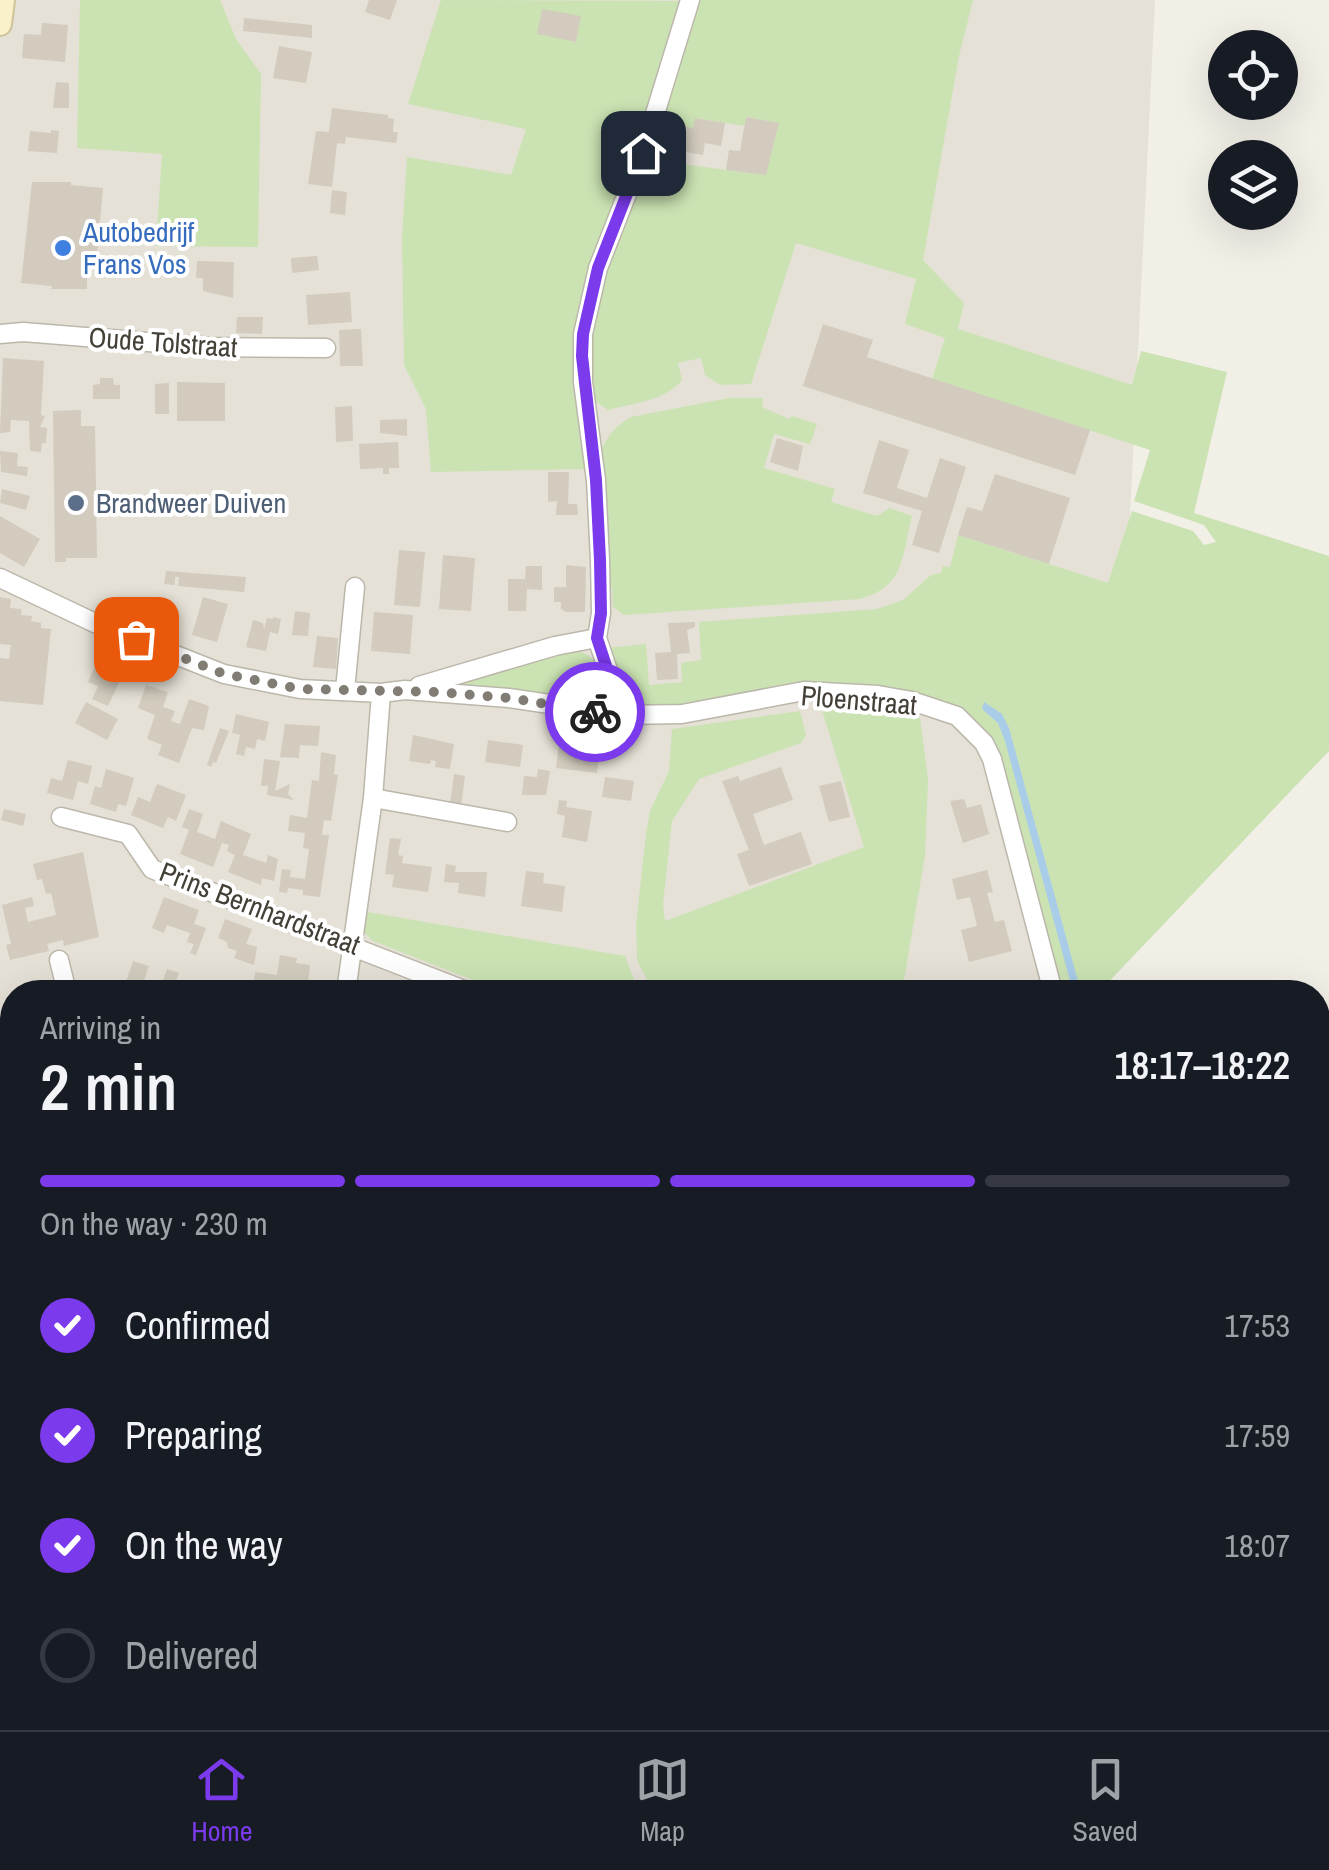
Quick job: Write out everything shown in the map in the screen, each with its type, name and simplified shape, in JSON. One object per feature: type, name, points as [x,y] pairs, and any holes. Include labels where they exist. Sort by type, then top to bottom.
[{"type":"street","points":[[0,24],[3,0]]},
{"type":"street","points":[[622,715],[597,638],[601,613],[600,560],[596,480],[583,382],[583,334],[598,268],[643,153],[690,0]]},
{"type":"street","name":"Oude Tolstraat","points":[[0,334],[22,332],[210,347],[326,348]]},
{"type":"street","name":"Ploenstraat","points":[[0,578],[97,624],[224,674],[300,689],[381,693],[405,690],[555,646],[597,638]]},
{"type":"street","points":[[345,690],[355,588]]},
{"type":"street","name":"Ploenstraat","points":[[405,690],[510,698],[622,715],[682,714],[804,691],[912,701],[957,716],[984,743],[992,759],[1050,980]]},
{"type":"street","points":[[348,980],[373,798],[381,693]]},
{"type":"street","points":[[373,798],[507,822]]},
{"type":"street","name":"Prins Bernhardstraat","points":[[61,816],[128,834],[152,869],[440,980]]},
{"type":"street","points":[[59,960],[64,980]]},
{"type":"shaded area","points":[[0,0],[1155,0],[1108,980],[0,980]]},
{"type":"green space","points":[[80,0],[220,0],[236,39],[261,74],[258,247],[156,246],[162,154],[77,148]]},
{"type":"green space","points":[[441,0],[684,1],[593,270],[589,469],[431,472],[426,409],[404,365],[402,237],[407,157],[511,175],[526,129],[408,104]]},
{"type":"green space","points":[[697,0],[973,0],[959,56],[923,260],[964,303],[958,329],[1132,385],[1141,351],[1227,372],[1194,513],[1329,556],[1329,751],[1110,980],[1056,980],[977,725],[877,689],[716,705],[634,707],[629,705],[606,648],[646,644],[649,685],[682,682],[681,663],[701,660],[699,622],[877,609],[903,600],[931,575],[941,573],[943,566],[950,567],[958,535],[1108,583],[1132,511],[1193,531],[1204,545],[1216,542],[1204,525],[1134,501],[1150,450],[932,379],[945,338],[905,324],[916,279],[796,243],[751,384],[720,385],[705,375],[701,358],[678,363],[682,380],[658,397],[608,410],[591,398],[589,336],[596,295],[646,166],[658,161],[765,175],[778,123],[747,117],[744,126],[696,118],[693,128],[672,125],[667,149],[653,144]]},
{"type":"green space","points":[[729,398],[763,398],[762,407],[789,419],[792,416],[817,424],[810,444],[774,434],[764,468],[835,489],[831,502],[877,516],[890,508],[912,516],[899,568],[886,587],[860,599],[624,615],[613,607],[612,588],[606,577],[601,452],[606,441],[631,417]]},
{"type":"green space","points":[[574,650],[596,662],[613,702],[609,705],[451,684]]},
{"type":"green space","points":[[822,710],[920,718],[928,780],[925,856],[904,980],[647,980],[637,960],[636,925],[650,811],[669,771],[672,729],[800,711],[806,735],[801,743],[699,779],[672,821],[663,904],[665,921],[864,847]]},
{"type":"green space","points":[[367,912],[625,956],[634,980],[473,980],[373,941],[364,932]]},
{"type":"water","points":[[984,702],[1002,714],[1009,728],[1078,980],[1070,980],[1005,741],[998,723],[982,709]]},
{"type":"building","points":[[369,0],[397,0],[390,20],[365,12]]},
{"type":"building","points":[[542,9],[581,16],[576,42],[537,34]]},
{"type":"building","points":[[244,18],[312,25],[312,38],[243,31]]},
{"type":"building","points":[[42,23],[68,25],[65,62],[22,58],[24,34],[41,35]]},
{"type":"building","points":[[279,46],[312,52],[306,83],[273,78]]},
{"type":"building","points":[[56,82],[69,83],[69,108],[53,108]]},
{"type":"building","points":[[332,108],[388,115],[394,119],[393,132],[398,132],[396,143],[346,137],[345,144],[337,143],[332,187],[308,184],[316,131],[329,132]]},
{"type":"building","points":[[746,117],[779,123],[766,175],[726,170],[729,150],[740,151]]},
{"type":"building","points":[[695,118],[725,123],[721,146],[705,143],[703,155],[667,149],[672,124],[693,128]]},
{"type":"building","points":[[30,131],[59,131],[57,153],[28,151]]},
{"type":"building","points":[[32,182],[71,182],[103,188],[97,255],[87,254],[87,289],[51,289],[52,286],[21,283]]},
{"type":"building","points":[[332,190],[347,192],[345,215],[330,213]]},
{"type":"building","points":[[317,256],[319,270],[292,273],[291,258]]},
{"type":"building","points":[[197,261],[234,262],[233,298],[203,291],[203,278],[196,278]]},
{"type":"building","points":[[350,292],[352,322],[308,325],[306,295]]},
{"type":"building","points":[[237,317],[263,317],[262,334],[236,333]]},
{"type":"building","points":[[823,324],[873,340],[867,357],[1090,430],[1075,475],[803,386]]},
{"type":"building","points":[[361,329],[363,366],[340,366],[339,330]]},
{"type":"building","points":[[3,358],[44,361],[41,415],[45,416],[40,427],[47,428],[41,452],[30,451],[29,421],[11,420],[10,432],[0,433]]},
{"type":"building","points":[[100,378],[113,378],[114,385],[120,385],[120,399],[93,399],[93,385],[100,384]]},
{"type":"building","points":[[177,382],[225,383],[225,421],[177,421]]},
{"type":"building","points":[[169,383],[169,414],[155,414],[155,384]]},
{"type":"building","points":[[352,406],[353,441],[336,442],[335,407]]},
{"type":"building","points":[[81,410],[81,426],[95,426],[97,558],[55,562],[53,411]]},
{"type":"building","points":[[407,419],[407,436],[380,433],[380,420]]},
{"type":"building","points":[[777,438],[803,446],[798,471],[770,462]]},
{"type":"building","points":[[879,440],[909,450],[897,488],[927,498],[940,458],[966,467],[939,553],[912,545],[922,511],[863,493]]},
{"type":"building","points":[[398,442],[399,468],[389,468],[389,474],[383,474],[383,468],[360,469],[359,444]]},
{"type":"building","points":[[0,451],[18,453],[17,466],[28,467],[27,476],[1,472]]},
{"type":"building","points":[[548,472],[569,472],[568,504],[577,504],[578,515],[556,515],[557,501],[548,502]]},
{"type":"building","points":[[995,474],[1070,498],[1049,564],[958,535],[967,507],[982,511]]},
{"type":"building","points":[[2,489],[30,496],[26,510],[0,503]]},
{"type":"building","points":[[0,516],[40,539],[24,567],[0,553]]},
{"type":"building","points":[[399,550],[425,552],[420,607],[394,605]]},
{"type":"building","points":[[443,555],[475,558],[471,611],[439,609]]},
{"type":"building","points":[[566,565],[586,567],[585,612],[566,612],[561,609],[561,602],[554,602],[554,587],[566,587]]},
{"type":"building","points":[[526,566],[542,566],[542,590],[527,589],[526,611],[508,611],[508,579],[525,579]]},
{"type":"building","points":[[166,571],[246,577],[244,592],[178,586],[179,577],[175,577],[175,585],[164,584]]},
{"type":"building","points":[[0,597],[11,599],[10,608],[22,609],[21,615],[32,616],[31,621],[41,623],[41,628],[51,629],[43,705],[0,701],[0,658],[9,659],[11,645],[0,644]]},
{"type":"building","points":[[203,597],[228,604],[217,642],[192,635]]},
{"type":"building","points":[[295,611],[310,613],[308,636],[292,635]]},
{"type":"building","points":[[374,612],[413,615],[410,654],[371,651]]},
{"type":"building","points":[[267,618],[281,619],[278,634],[270,632],[266,651],[246,647],[253,620],[263,623],[264,630]]},
{"type":"building","points":[[695,622],[695,627],[687,630],[690,653],[677,654],[678,679],[657,680],[655,653],[671,652],[668,623]]},
{"type":"building","points":[[317,636],[338,638],[336,669],[313,667]]},
{"type":"building","points":[[97,662],[125,670],[108,706],[92,699],[98,686],[88,682]]},
{"type":"building","points":[[146,685],[168,692],[163,707],[175,711],[171,721],[180,724],[189,699],[209,706],[204,730],[192,728],[179,763],[158,755],[162,745],[147,739],[155,715],[138,708]]},
{"type":"building","points":[[86,702],[118,719],[107,740],[75,723]]},
{"type":"building","points":[[236,714],[269,722],[265,741],[257,739],[255,749],[246,747],[244,756],[236,754],[240,735],[232,733]]},
{"type":"building","points":[[285,724],[320,726],[318,746],[300,745],[299,758],[280,757]]},
{"type":"building","points":[[220,728],[229,731],[211,767],[207,765]]},
{"type":"building","points":[[413,735],[454,744],[450,769],[435,767],[436,761],[431,760],[430,764],[409,761]]},
{"type":"building","points":[[488,740],[523,745],[520,767],[485,762]]},
{"type":"building","points":[[559,745],[600,751],[597,773],[556,768]]},
{"type":"building","points":[[321,752],[336,755],[334,774],[338,775],[331,821],[324,820],[322,835],[329,835],[320,897],[288,888],[287,893],[279,892],[282,869],[291,870],[290,877],[305,879],[309,849],[303,848],[305,833],[288,831],[290,815],[307,818],[312,780],[319,781]]},
{"type":"building","points":[[264,759],[280,761],[275,791],[290,784],[288,794],[294,800],[267,795],[268,786],[261,786]]},
{"type":"building","points":[[68,760],[92,766],[88,784],[78,781],[73,800],[47,793],[51,778],[62,781]]},
{"type":"building","points":[[781,767],[793,800],[753,814],[764,845],[801,832],[812,864],[749,886],[737,854],[749,850],[722,781],[738,776],[740,781]]},
{"type":"building","points":[[106,769],[134,778],[126,806],[118,804],[116,812],[90,804],[95,786],[101,788]]},
{"type":"building","points":[[538,769],[550,771],[546,795],[522,795],[524,776],[537,777]]},
{"type":"building","points":[[454,774],[465,776],[461,806],[450,804]]},
{"type":"building","points":[[605,777],[634,781],[631,801],[602,797]]},
{"type":"building","points":[[841,781],[850,817],[829,822],[819,786]]},
{"type":"building","points":[[157,784],[186,795],[176,821],[168,817],[163,828],[131,815],[138,797],[150,802]]},
{"type":"building","points":[[964,799],[967,808],[981,804],[989,834],[963,843],[950,801]]},
{"type":"building","points":[[559,800],[567,801],[566,807],[592,811],[587,842],[562,837],[565,816],[557,814]]},
{"type":"building","points":[[4,809],[26,814],[23,826],[1,820]]},
{"type":"building","points":[[189,809],[203,814],[197,832],[215,839],[221,821],[251,834],[243,855],[266,863],[268,855],[278,859],[274,881],[262,878],[261,885],[228,872],[235,855],[227,851],[229,845],[222,843],[213,867],[180,854],[189,830],[182,827]]},
{"type":"building","points":[[390,838],[401,839],[398,855],[403,856],[402,863],[432,867],[428,892],[392,887],[394,875],[385,874]]},
{"type":"building","points":[[83,852],[99,937],[64,946],[63,940],[47,944],[49,951],[10,960],[6,945],[11,944],[2,905],[32,897],[34,906],[25,908],[28,922],[56,915],[51,893],[46,894],[42,879],[37,880],[33,864]]},
{"type":"building","points":[[446,864],[456,866],[455,872],[487,872],[485,897],[458,893],[459,883],[444,882]]},
{"type":"building","points":[[987,870],[993,892],[987,893],[995,922],[1004,920],[1012,951],[969,962],[961,930],[977,926],[970,897],[957,900],[952,879]]},
{"type":"building","points":[[526,871],[544,873],[543,883],[565,886],[562,912],[521,906]]},
{"type":"building","points":[[164,897],[199,910],[194,924],[206,928],[196,955],[190,953],[194,944],[187,942],[190,933],[167,925],[164,933],[152,928]]},
{"type":"building","points":[[225,919],[252,929],[246,944],[257,947],[254,965],[234,958],[237,951],[218,938]]},
{"type":"building","points":[[280,955],[310,965],[308,980],[254,980],[255,972],[277,975]]},
{"type":"building","points":[[133,961],[149,966],[144,980],[127,980]]},
{"type":"building","points":[[167,969],[179,973],[176,980],[163,980]]},
{"type":"way so far","points":[[136,639],[224,674],[300,689],[435,692],[510,698],[595,712]]},
{"type":"place","name":"Autobedrijf Frans Vos","points":[[63,248]]},
{"type":"place","name":"Brandweer Duiven","points":[[76,503]]},
{"type":"route","points":[[595,712],[622,715],[597,638],[601,613],[600,560],[596,480],[583,382],[583,334],[598,268],[643,153]]}]
